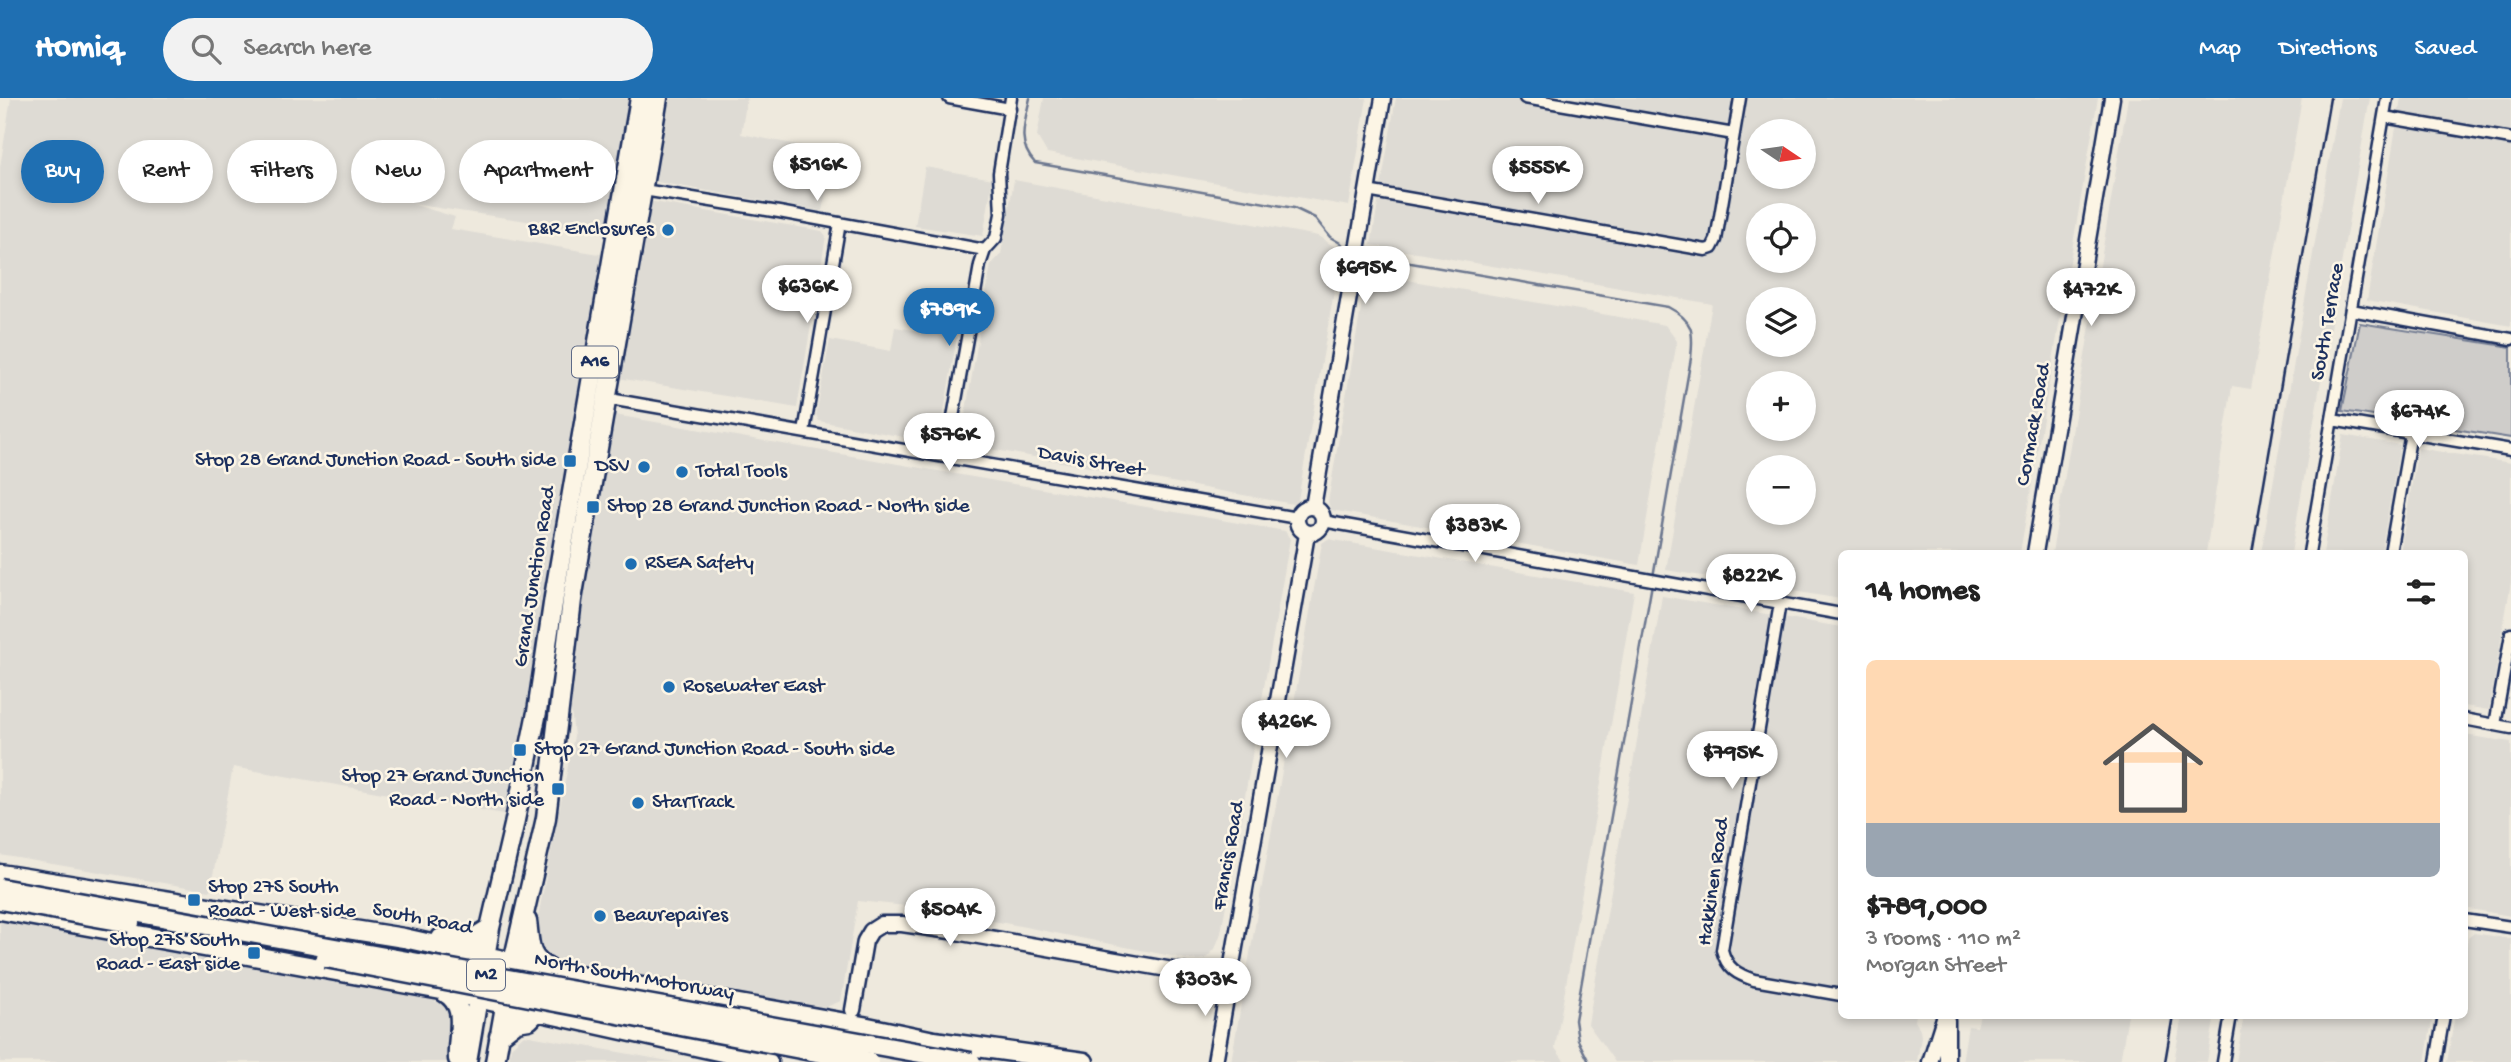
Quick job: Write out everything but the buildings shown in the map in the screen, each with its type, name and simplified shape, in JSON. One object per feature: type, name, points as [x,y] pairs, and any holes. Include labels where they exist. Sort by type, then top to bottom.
[{"type":"highway","name":"Grand Junction Road","points":[[634,189],[640,98]]},
{"type":"highway","name":"Grand Junction Road","points":[[467,1062],[490,928],[537,712],[598,396],[634,189],[658,98]]},
{"type":"highway","name":"Grand Junction Road","points":[[495,1062],[513,962],[546,818],[598,396]]},
{"type":"highway","name":"South Road","points":[[0,874],[404,938],[557,972],[934,1041],[1084,1062]]},
{"type":"highway","name":"North South Motorway","points":[[0,888],[971,1062]]},
{"type":"highway","name":"North South Motorway","points":[[0,901],[280,949],[869,1062]]},
{"type":"highway","points":[[0,910],[441,990],[768,1062]]},
{"type":"highway","points":[[525,910],[530,954],[537,962],[557,972]]},
{"type":"highway","points":[[404,938],[427,936],[464,939],[478,936],[490,928]]},
{"type":"highway","points":[[441,990],[455,977],[457,965],[444,947]]},
{"type":"highway","points":[[441,990],[454,998],[458,1005],[459,1062]]},
{"type":"highway","points":[[499,1036],[517,1022],[529,1020],[538,1012]]},
{"type":"street","points":[[946,457],[980,265],[985,250],[996,238],[1001,214],[999,173],[1011,103],[949,98]]},
{"type":"street","points":[[1312,507],[1383,98]]},
{"type":"street","points":[[1525,98],[1734,134]]},
{"type":"street","points":[[1367,191],[1701,250],[1712,248],[1716,240],[1740,98]]},
{"type":"street","name":"Cormack Road","points":[[2036,550],[2112,98]]},
{"type":"street","name":"South Terrace","points":[[2310,550],[2387,98]]},
{"type":"street","points":[[2384,117],[2511,139]]},
{"type":"street","points":[[634,189],[985,250]]},
{"type":"street","points":[[803,432],[840,223]]},
{"type":"street","points":[[2351,310],[2511,339]]},
{"type":"street","name":"Davis Street","points":[[598,396],[1297,518]]},
{"type":"street","points":[[2332,420],[2511,450]]},
{"type":"street","points":[[2391,550],[2411,433]]},
{"type":"street","points":[[1312,507],[1320,512],[1323,521],[1320,530],[1307,534],[1297,526],[1297,518],[1304,508],[1312,507]]},
{"type":"street","points":[[1323,521],[1838,613]]},
{"type":"street","name":"Francis Road","points":[[1215,1062],[1307,534]]},
{"type":"street","name":"Hakkinen Road","points":[[1780,603],[1722,950],[1731,970],[1754,981],[1838,995]]},
{"type":"street","points":[[2495,725],[2511,634]]},
{"type":"street","points":[[2468,720],[2511,727]]},
{"type":"street","points":[[2468,920],[2511,927]]},
{"type":"street","points":[[863,1026],[853,1010],[864,941],[871,931],[882,925],[902,924],[950,930],[1230,979]]},
{"type":"street","points":[[833,1021],[853,1010]]},
{"type":"street","points":[[1930,1062],[1945,1019]]},
{"type":"street","points":[[1946,1019],[1947,1062]]},
{"type":"street","points":[[2222,1062],[2230,1019]]},
{"type":"street","points":[[2435,1062],[2443,1019]]},
{"type":"shaded area","points":[[11,98],[631,98],[616,182],[616,140],[459,140],[459,203],[612,203],[607,233],[412,204],[455,217],[451,229],[605,255],[524,718],[504,814],[233,767],[210,891],[0,855],[0,167]]},
{"type":"shaded area","points":[[666,98],[747,98],[741,134],[834,152],[822,211],[657,182],[653,176]]},
{"type":"shaded area","points":[[1044,98],[1367,98],[1349,206],[1047,153],[1037,136]]},
{"type":"shaded area","points":[[1396,98],[2098,98],[2021,550],[1838,550],[1838,599],[1666,570],[1712,304],[1371,245]]},
{"type":"shaded area","points":[[2128,98],[2302,98],[2251,389],[2232,386],[2206,550],[2053,550]]},
{"type":"shaded area","points":[[2340,98],[2370,98],[2292,550],[2262,550]]},
{"type":"shaded area","points":[[2401,98],[2511,98],[2511,326],[2367,300]]},
{"type":"shaded area","points":[[925,167],[993,179],[983,236],[915,226]]},
{"type":"shaded area","points":[[1014,180],[1318,236],[1341,251],[1298,500],[1293,504],[968,445],[961,439],[991,265],[1001,254]]},
{"type":"shaded area","points":[[648,201],[822,231],[826,236],[797,408],[618,378]]},
{"type":"shaded area","points":[[1367,273],[1665,325],[1677,341],[1639,565],[1331,510],[1328,502]]},
{"type":"shaded area","points":[[2360,323],[2511,347],[2511,438],[2342,411]]},
{"type":"shaded area","points":[[895,327],[957,337],[940,434],[930,442],[819,421],[816,415],[830,340],[891,351]]},
{"type":"shaded area","points":[[615,415],[1285,531],[1290,539],[1221,933],[1215,949],[1205,959],[1191,960],[1010,924],[907,906],[858,901],[841,1001],[826,1007],[580,968],[554,959],[540,949],[536,927],[574,736],[570,699],[578,613],[611,418]]},
{"type":"shaded area","points":[[2343,435],[2400,445],[2382,550],[2324,550]]},
{"type":"shaded area","points":[[2418,448],[2511,463],[2511,582],[2489,710],[2468,707],[2468,550],[2401,550]]},
{"type":"shaded area","points":[[1328,539],[1634,592],[1555,1048],[1565,1062],[1231,1062],[1322,543]]},
{"type":"shaded area","points":[[1662,596],[1838,626],[1838,1019],[1915,1019],[1921,1037],[1917,1062],[1615,1062],[1588,1024]]},
{"type":"shaded area","points":[[2468,736],[2511,742],[2511,916],[2468,909]]},
{"type":"shaded area","points":[[0,920],[426,997],[445,1006],[451,1019],[449,1062],[0,1062]]},
{"type":"shaded area","points":[[2474,933],[2511,939],[2511,1062],[2447,1062],[2454,1019],[2468,1019],[2468,938]]},
{"type":"shaded area","points":[[1979,1019],[2127,1019],[2120,1062],[1962,1062],[1968,1026],[1977,1027]]},
{"type":"shaded area","points":[[2181,1019],[2214,1019],[2207,1062],[2174,1062]]},
{"type":"shaded area","points":[[2243,1019],[2432,1019],[2425,1062],[2236,1062]]},
{"type":"shaded area","points":[[524,1035],[674,1062],[509,1062],[511,1047]]},
{"type":"waterway","points":[[1030,98],[1023,132],[1026,148],[1035,163],[1294,208],[1315,218],[1330,237],[1342,244]]},
{"type":"waterway","points":[[1370,256],[1668,307],[1683,317],[1692,333],[1691,358],[1653,577]]},
{"type":"waterway","points":[[1589,1062],[1578,1040],[1575,1020],[1652,584]]},
{"type":"railway","points":[[2253,550],[2330,98]]},
{"type":"railway","points":[[2165,1062],[2172,1019]]},
{"type":"place","name":"B&R Enclosures","points":[[668,230]]},
{"type":"place","name":"Stop 28 Grand Junction Road - South side","points":[[570,461]]},
{"type":"place","name":"DSV","points":[[644,467]]},
{"type":"place","name":"Total Tools","points":[[682,472]]},
{"type":"place","name":"Stop 28 Grand Junction Road - North side","points":[[593,507]]},
{"type":"place","name":"RSEA Safety","points":[[631,564]]},
{"type":"place","name":"Rosewater East","points":[[669,687]]},
{"type":"place","name":"Stop 27 Grand Junction Road - South side","points":[[520,750]]},
{"type":"place","name":"Stop 27 Grand Junction Road - North side","points":[[558,789]]},
{"type":"place","name":"StarTrack","points":[[638,803]]},
{"type":"place","name":"Stop 27S South Road - West side","points":[[194,900]]},
{"type":"place","name":"Beaurepaires","points":[[600,916]]},
{"type":"place","name":"Stop 27S South Road - East side","points":[[254,953]]}]
